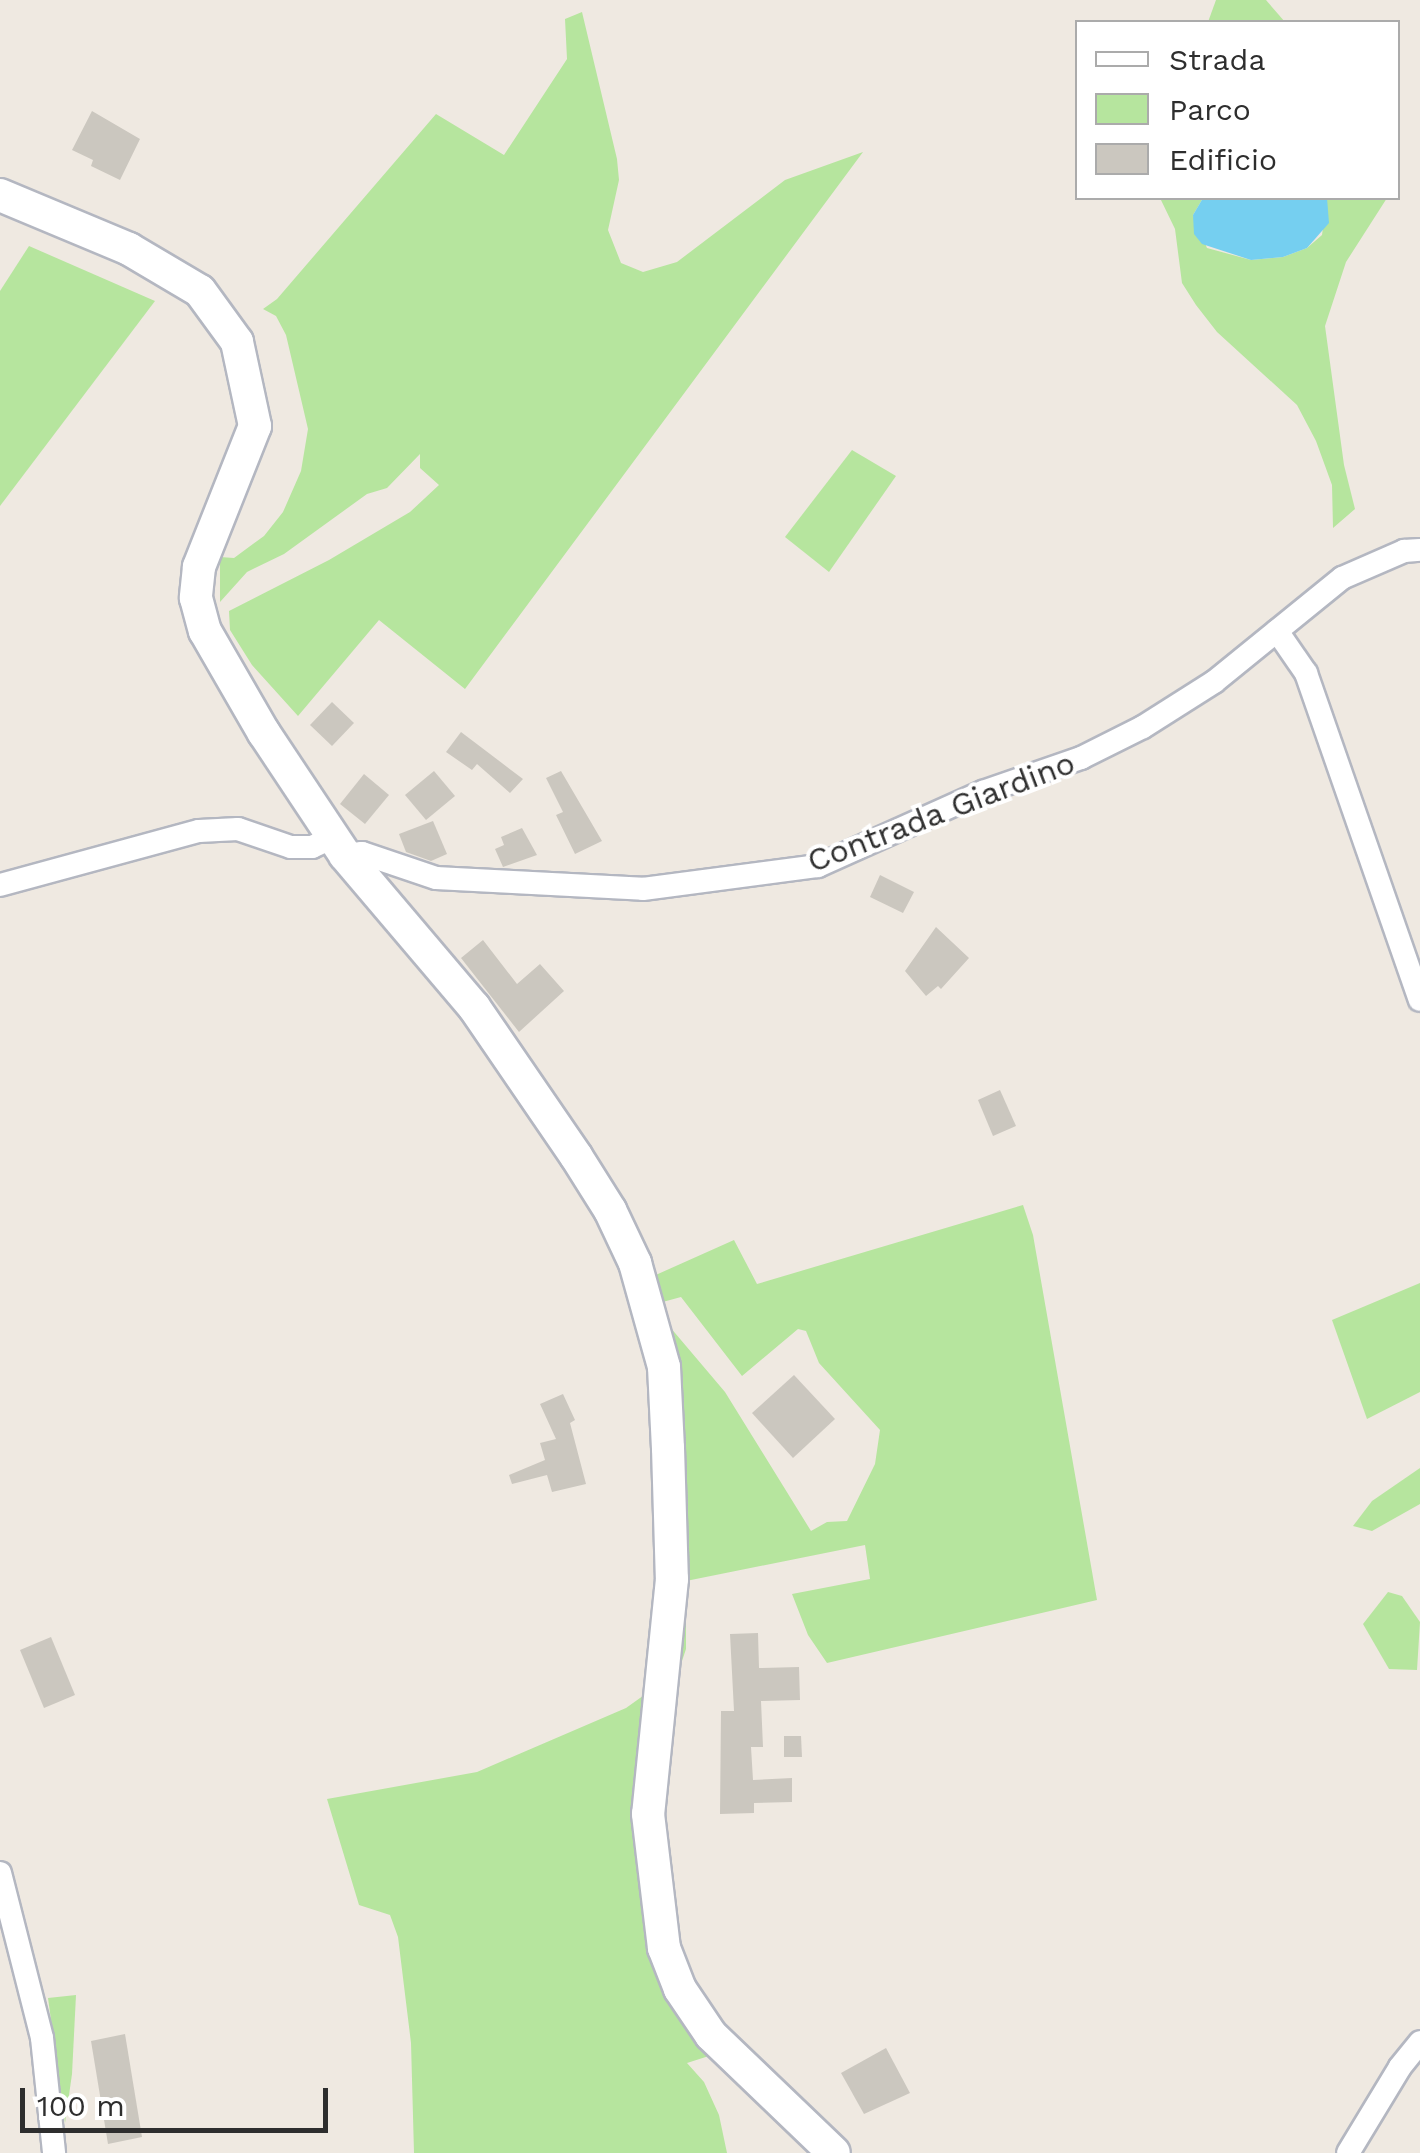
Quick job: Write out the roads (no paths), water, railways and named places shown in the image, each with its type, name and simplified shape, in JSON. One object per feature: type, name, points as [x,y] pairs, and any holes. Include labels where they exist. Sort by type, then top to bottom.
[{"type":"main road","points":[[0,194],[129,249],[200,291],[237,342],[255,426],[199,567],[196,598],[204,631],[264,733],[339,846],[474,1007],[593,1183],[635,1262],[664,1367],[668,1448],[672,1579],[648,1814],[664,1948],[680,1989],[710,2035],[834,2153]]},
{"type":"street","name":"Contrada Giardino","points":[[339,846],[436,878],[643,889],[818,866],[983,792],[1081,758],[1143,727],[1214,682],[1342,578],[1404,551],[1420,550]]},
{"type":"street","points":[[1277,631],[1306,673],[1420,1000]]},
{"type":"street","points":[[0,885],[199,830],[238,829],[291,847],[339,846]]},
{"type":"street","points":[[0,1874],[42,2038],[54,2153]]},
{"type":"street","points":[[1348,2153],[1400,2066],[1420,2042]]},
{"type":"water","points":[[1202,200],[1327,200],[1329,223],[1307,248],[1283,257],[1251,260],[1202,244],[1194,234],[1193,215]]}]
